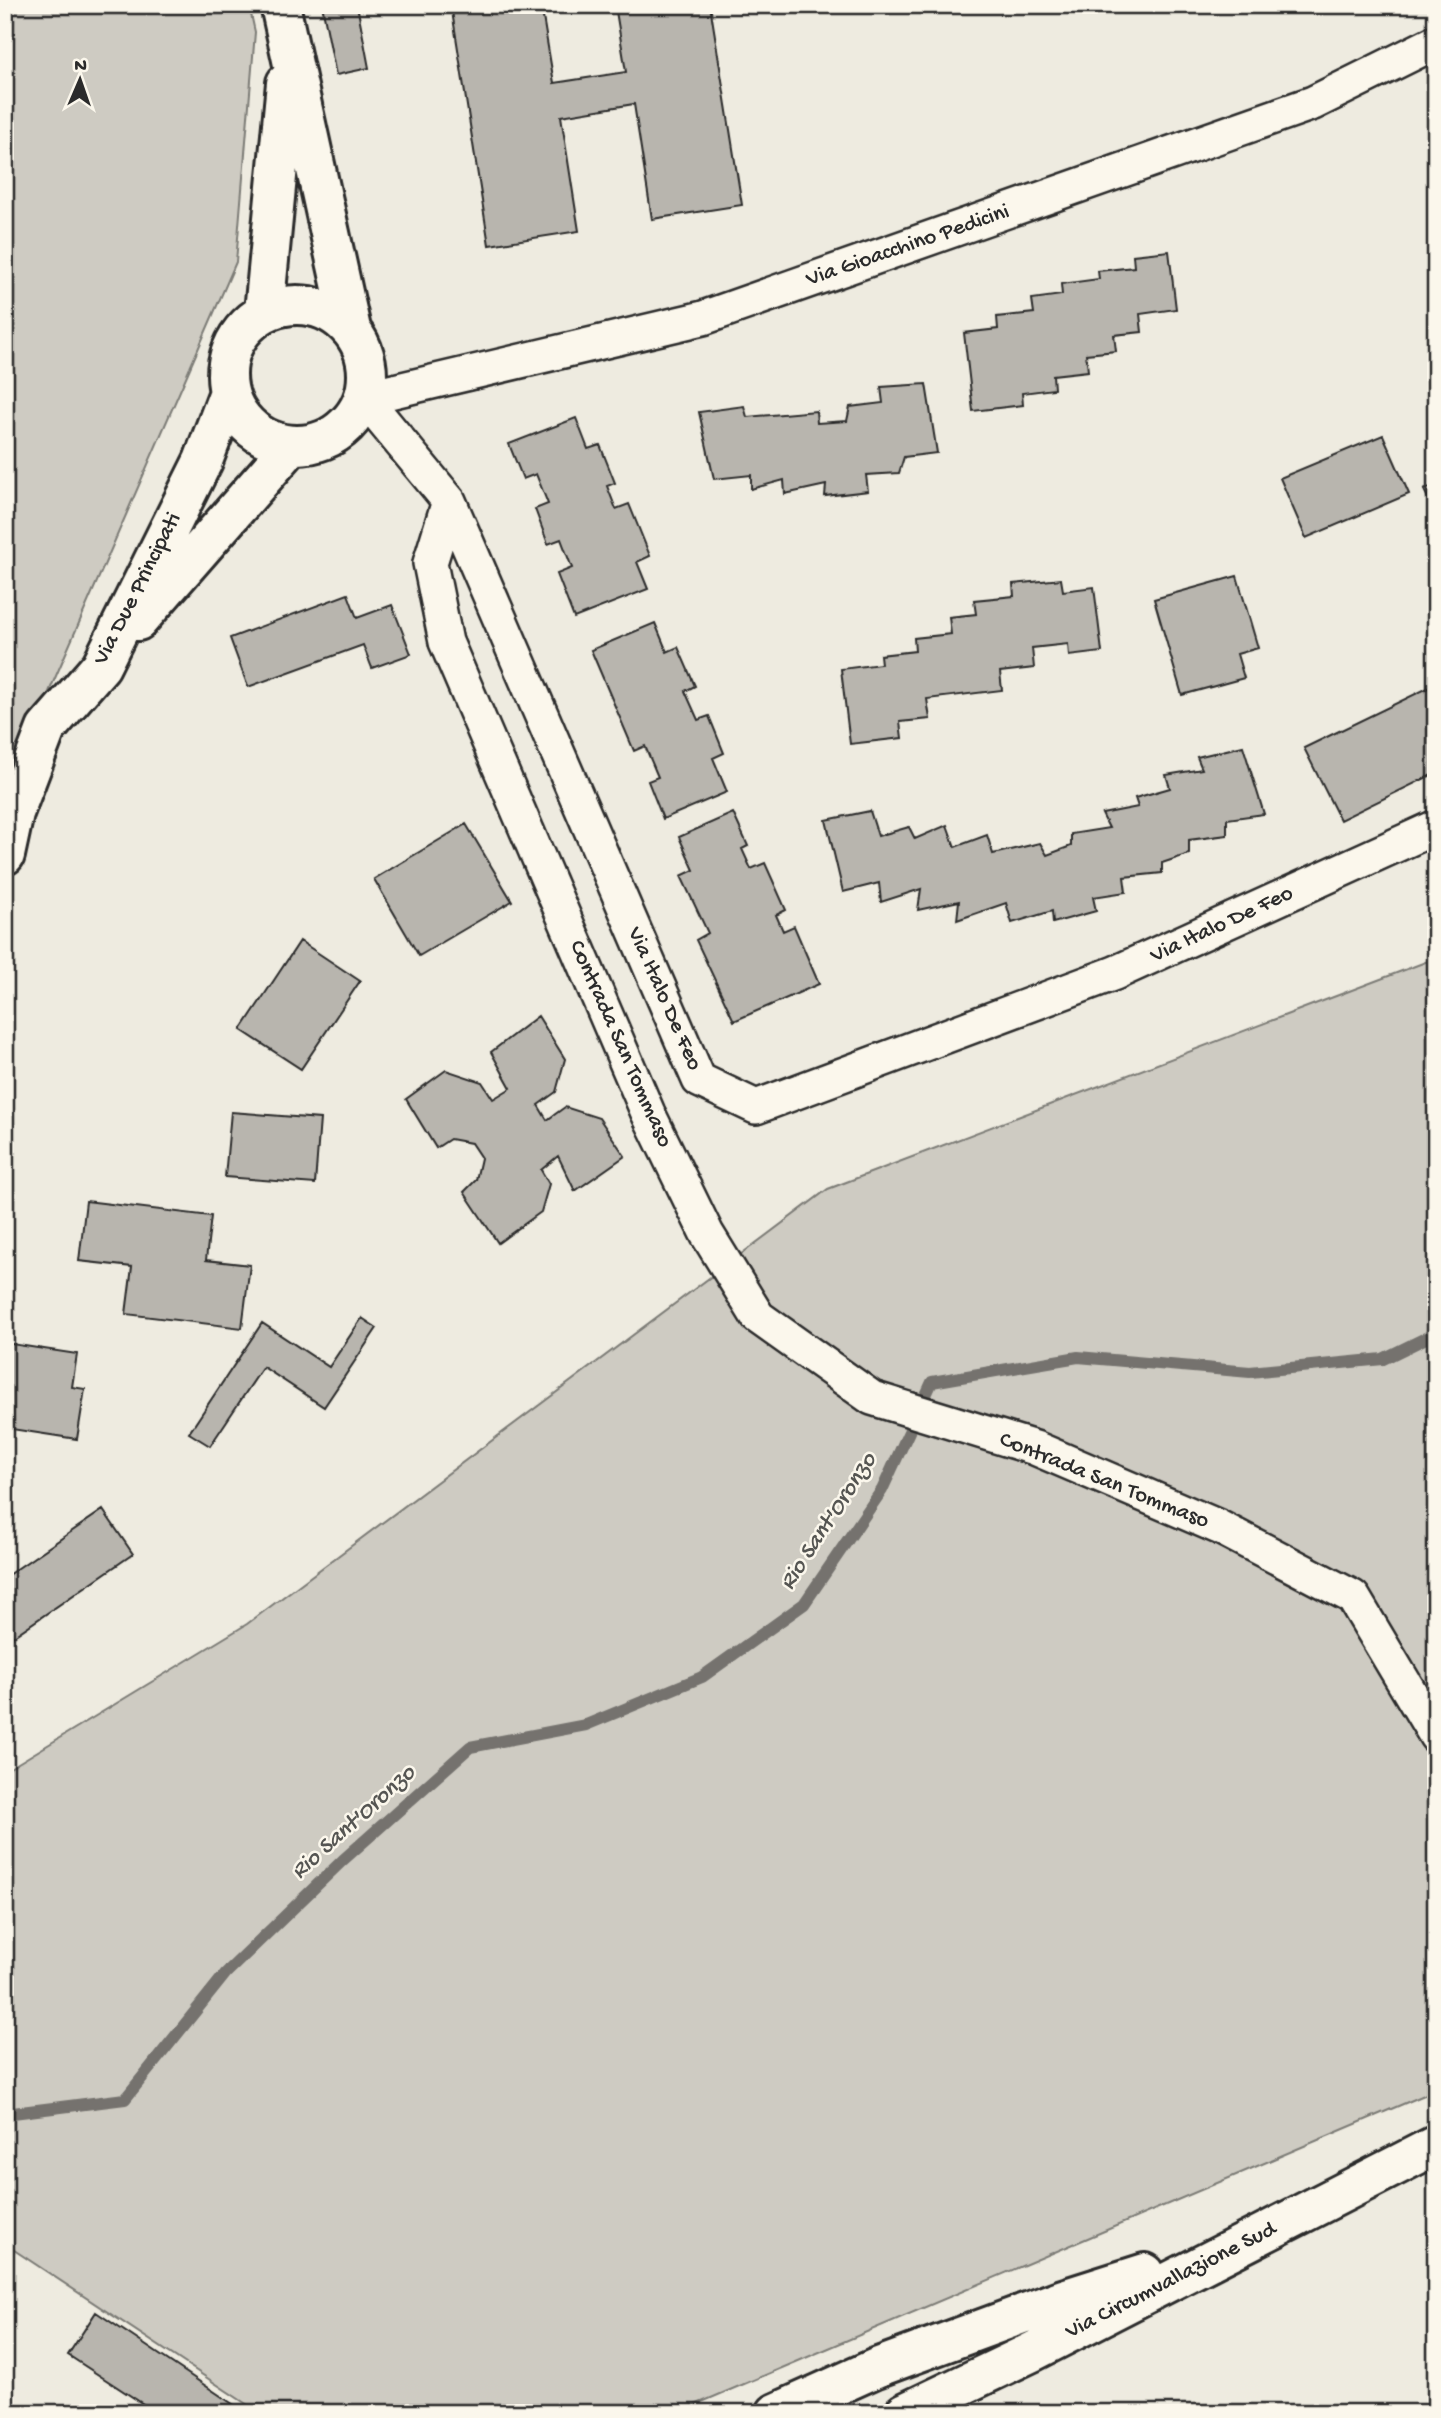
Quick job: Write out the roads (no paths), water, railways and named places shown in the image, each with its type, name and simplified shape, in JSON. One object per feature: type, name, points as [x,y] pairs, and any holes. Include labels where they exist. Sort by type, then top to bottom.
[{"type":"main road","points":[[280,5],[351,329],[363,350],[368,374],[364,398],[352,420],[341,430],[319,442],[292,445],[268,439],[248,425],[233,404],[227,367],[234,344],[244,327],[264,312],[287,304],[312,305],[325,310],[351,329]]},
{"type":"main road","points":[[264,312],[289,46]]},
{"type":"main road","name":"Via Due Principati","points":[[5,855],[14,813],[46,729],[101,666],[203,461],[229,392]]},
{"type":"main road","points":[[101,666],[292,445]]},
{"type":"main road","name":"Via Circumvallazione Sud","points":[[904,2413],[1032,2352],[1436,2145]]},
{"type":"main road","points":[[776,2413],[876,2368],[1038,2309],[1257,2237]]},
{"type":"street","name":"Via Gioacchino Pedicini","points":[[364,398],[703,318],[1313,103],[1436,42]]},
{"type":"street","name":"Via Italo De Feo","points":[[364,398],[449,501],[699,1080],[756,1107],[1115,973],[1436,827]]},
{"type":"street","name":"Contrada San Tommaso","points":[[449,501],[430,563],[446,642],[648,1112],[707,1234],[758,1317],[872,1398],[1035,1448],[1219,1527],[1353,1597],[1436,1736]]},
{"type":"waterway","name":"Rio Sant'Oronzo","points":[[5,2114],[125,2099],[226,1973],[343,1860],[470,1747],[586,1725],[702,1677],[804,1604],[882,1490],[932,1382],[1078,1357],[1250,1372],[1383,1359],[1436,1333]]}]
